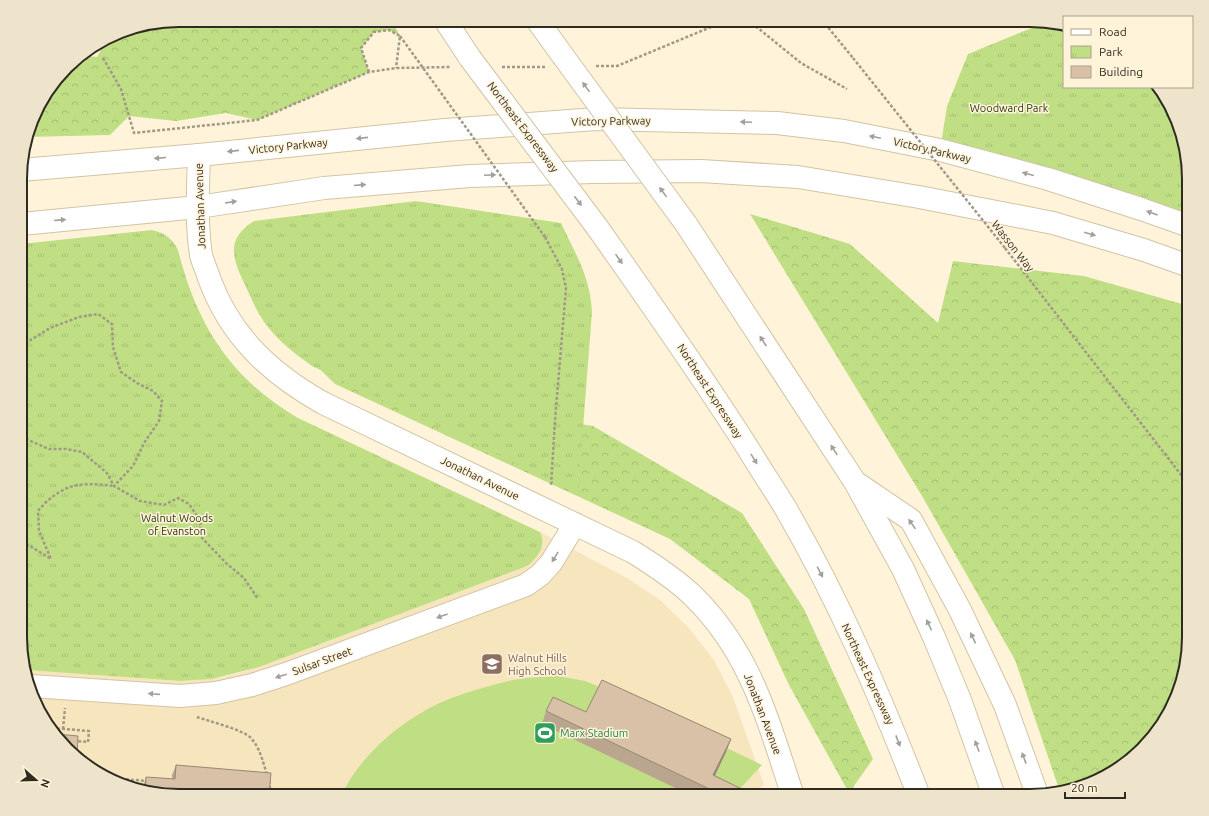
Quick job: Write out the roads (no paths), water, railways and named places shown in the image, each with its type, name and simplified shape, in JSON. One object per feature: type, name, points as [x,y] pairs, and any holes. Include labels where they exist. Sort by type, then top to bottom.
[{"type":"main road","name":"Northeast Expressway","points":[[448,27],[465,62],[597,227],[690,359],[786,509],[827,585],[864,664],[894,730],[916,789]]},
{"type":"main road","points":[[540,27],[554,61],[686,224],[855,482],[902,569],[934,637],[960,700],[992,789]]},
{"type":"main road","name":"Victory Parkway","points":[[27,169],[199,155],[445,130],[596,119],[777,123],[844,131],[940,150],[1048,179],[1182,224]]},
{"type":"main road","name":"Jonathan Avenue","points":[[199,155],[198,207],[202,257],[214,292],[227,317],[243,340],[269,367],[298,389],[323,403],[633,552],[664,571],[692,595],[716,622],[737,651],[754,684],[791,789]]},
{"type":"main road","points":[[27,223],[198,207],[324,188],[470,176],[593,172],[701,171],[798,178],[926,198],[1053,223],[1144,250],[1182,264]]},
{"type":"main road","points":[[855,482],[911,520],[960,610],[1005,705],[1035,789]]},
{"type":"main road","name":"Sulsar Street","points":[[35,686],[180,696],[216,693],[252,685],[286,674],[526,585],[540,575],[551,563],[575,524]]},
{"type":"place","name":"Walnut Hills High School","points":[[492,664]]},
{"type":"place","name":"Marx Stadium","points":[[545,733]]},
{"type":"park label","name":"Woodward Park","points":[[1009,108]]},
{"type":"park label","name":"Walnut Woods of Evanston","points":[[177,524]]}]
